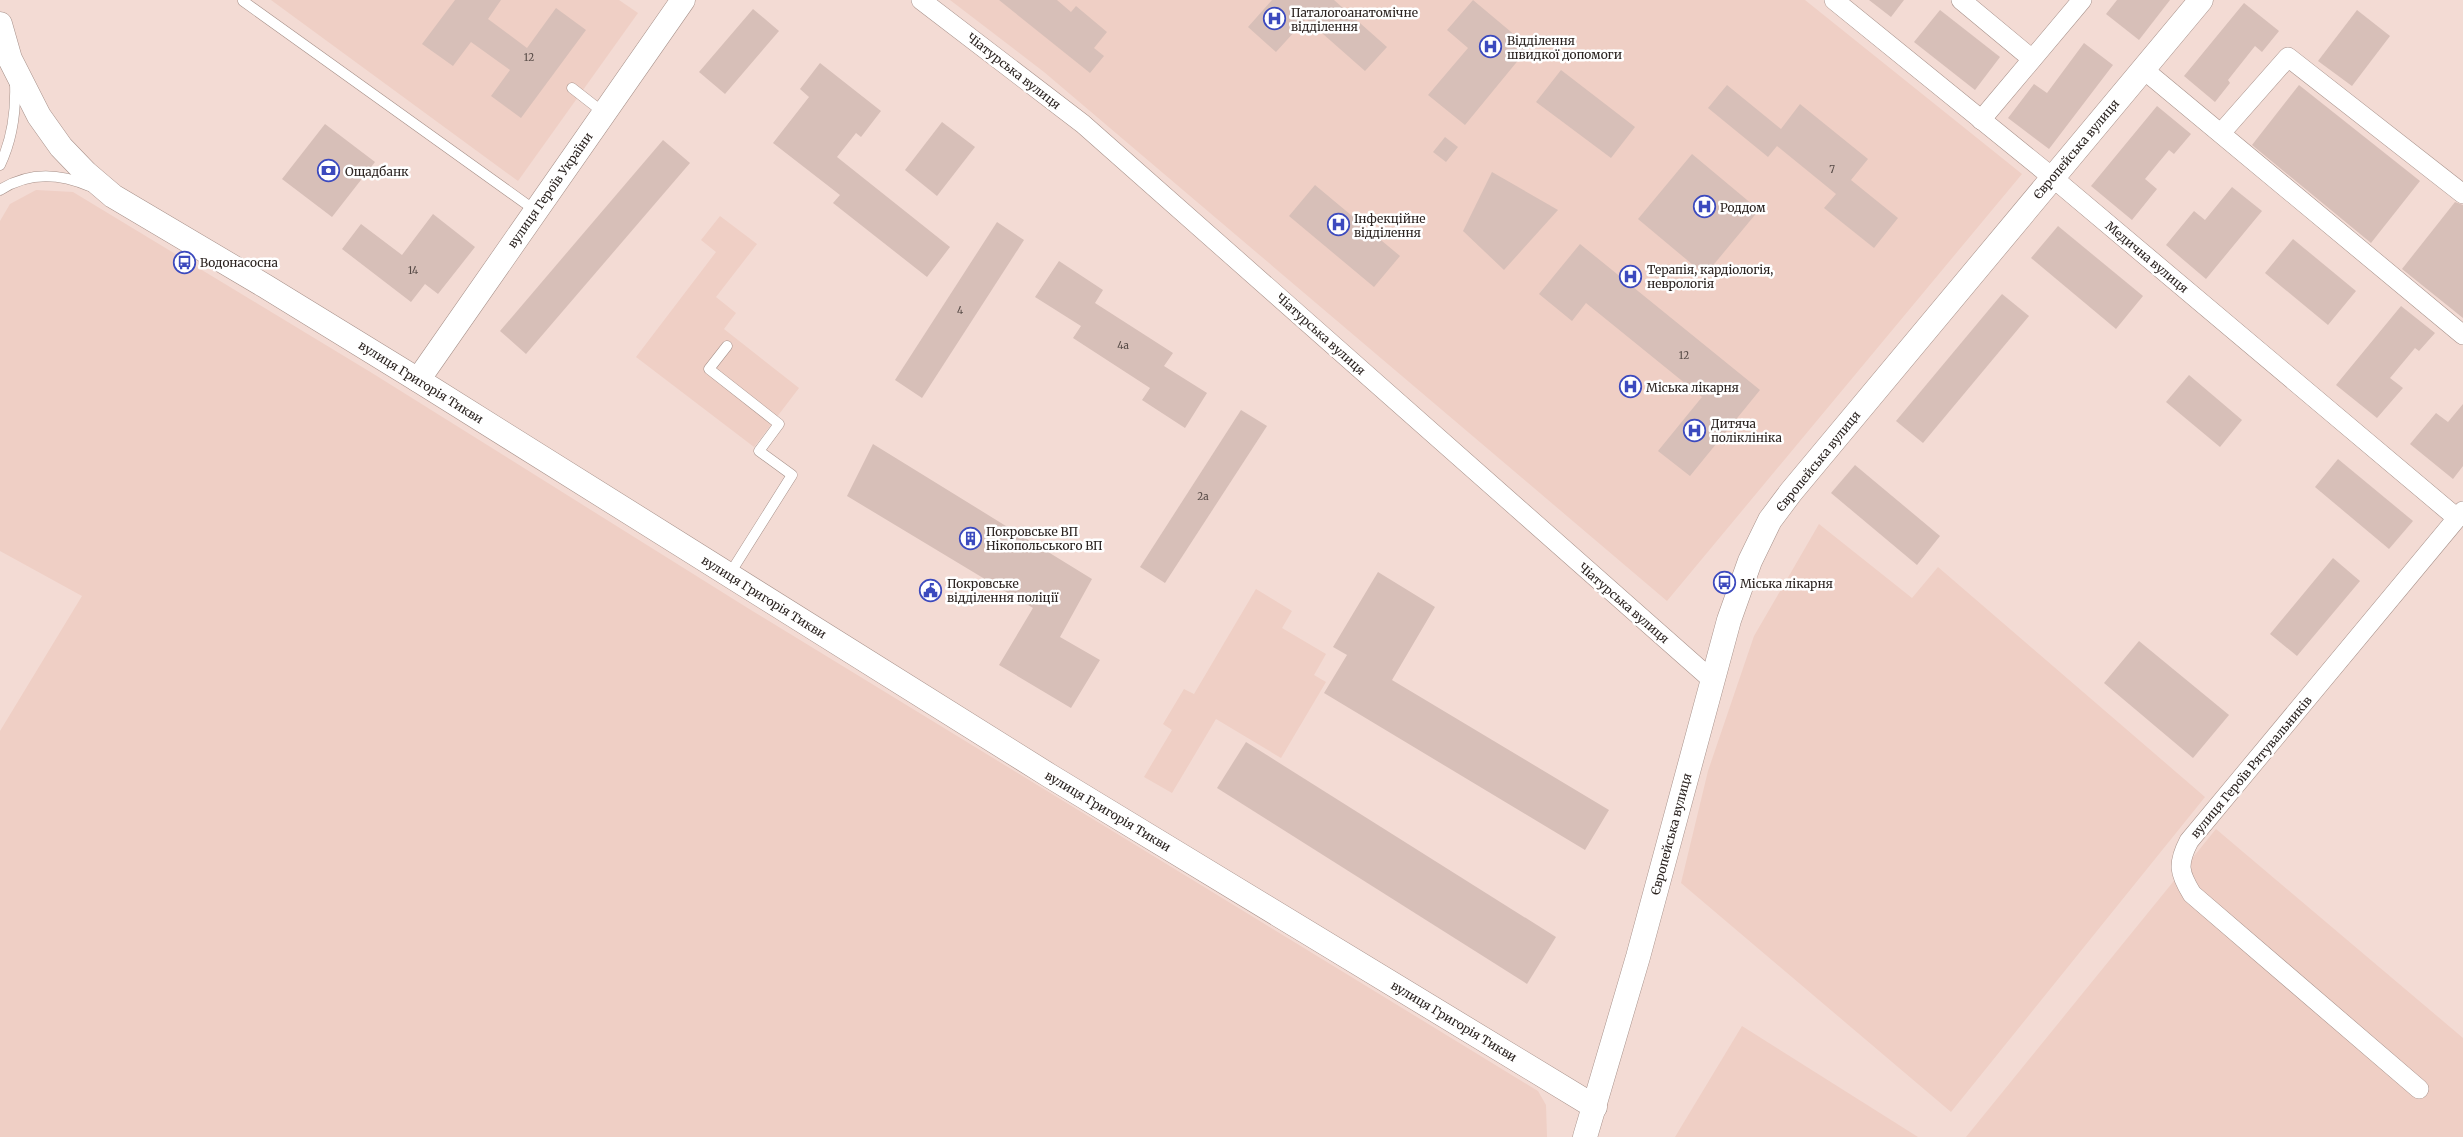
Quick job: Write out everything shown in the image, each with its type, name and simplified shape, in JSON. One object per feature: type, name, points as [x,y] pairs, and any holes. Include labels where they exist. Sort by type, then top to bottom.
[{"type":"street","name":"вулиця Героїв України","points":[[418,380],[683,0]]},
{"type":"street","name":"Чіатурська вулиця","points":[[921,0],[1083,124],[1712,680]]},
{"type":"street","name":"Медична вулиця","points":[[1834,0],[2052,177],[2460,514]]},
{"type":"street","points":[[1961,0],[2032,59]]},
{"type":"street","points":[[1981,120],[2082,0]]},
{"type":"street","name":"Європейська вулиця","points":[[1585,1137],[1638,958],[1729,620],[1750,561],[1770,520],[1791,492],[2052,177],[2202,0]]},
{"type":"street","name":"вулиця Григорія Тикви","points":[[0,24],[10,59],[39,116],[61,147],[86,173],[113,196],[418,380],[1050,776],[1595,1107]]},
{"type":"street","points":[[2221,134],[2288,57],[2462,192]]},
{"type":"street","points":[[2143,69],[2463,335]]},
{"type":"street","name":"вулиця Героїв Рятувальників","points":[[2419,1089],[2192,894],[2182,878],[2181,858],[2196,834],[2460,514]]},
{"type":"lane","points":[[243,0],[536,211]]},
{"type":"lane","points":[[0,164],[15,110],[15,84],[10,59]]},
{"type":"lane","points":[[572,88],[604,113]]},
{"type":"lane","points":[[0,190],[26,177],[49,175],[79,181],[113,196]]},
{"type":"lane","points":[[727,346],[709,369],[779,424],[759,452],[792,475],[729,575]]},
{"type":"shaded area","points":[[271,0],[619,0],[638,13],[518,181]]},
{"type":"shaded area","name":"Мiська лiкарня","points":[[950,0],[1805,0],[2022,174],[1667,601],[1044,72]]},
{"type":"shaded area","points":[[36,190],[73,192],[372,373],[746,607],[1538,1091],[1546,1105],[1547,1137],[0,1137],[0,731],[82,596],[0,551],[0,221],[10,204]]},
{"type":"shaded area","points":[[720,216],[757,244],[716,297],[736,313],[724,329],[799,388],[754,447],[636,357],[716,252],[701,240]]},
{"type":"shaded area","points":[[1819,524],[1912,598],[1938,567],[2205,797],[1951,1112],[1681,883],[1708,771],[1754,636]]},
{"type":"shaded area","points":[[1256,589],[1292,611],[1282,628],[1326,654],[1314,675],[1326,682],[1281,758],[1216,719],[1172,793],[1144,777],[1172,730],[1163,724],[1184,689],[1194,694]]},
{"type":"shaded area","points":[[2216,829],[2463,1038],[2463,1137],[1966,1137]]},
{"type":"shaded area","points":[[1742,1026],[1918,1137],[1675,1137]]},
{"type":"building","points":[[455,0],[501,0],[488,19],[527,48],[556,8],[586,30],[521,118],[491,96],[510,70],[471,42],[453,66],[422,44]]},
{"type":"building","points":[[999,0],[1057,0],[1071,12],[1076,6],[1107,32],[1094,48],[1104,56],[1090,73]]},
{"type":"building","points":[[1272,0],[1334,0],[1387,47],[1365,71],[1306,19],[1276,52],[1248,27]]},
{"type":"building","points":[[1473,0],[1529,47],[1465,125],[1428,95],[1468,48],[1447,30]]},
{"type":"building","points":[[1869,0],[1904,0],[1891,17]]},
{"type":"building","points":[[2117,0],[2170,0],[2139,40],[2106,14]]},
{"type":"building","points":[[2244,3],[2279,31],[2262,52],[2255,46],[2228,80],[2230,83],[2215,102],[2184,76]]},
{"type":"building","points":[[753,9],[779,31],[725,94],[699,72]]},
{"type":"building","points":[[1940,10],[2000,57],[1975,90],[1914,42]]},
{"type":"building","points":[[2357,10],[2390,36],[2352,86],[2318,61]]},
{"type":"building","points":[[2084,43],[2113,65],[2049,149],[2008,118],[2034,84],[2047,93]]},
{"type":"building","points":[[820,63],[881,111],[861,137],[856,133],[837,157],[950,247],[927,277],[833,203],[840,195],[773,143],[809,97],[800,89]]},
{"type":"building","points":[[1561,70],[1635,127],[1611,158],[1536,102]]},
{"type":"building","points":[[1727,85],[1781,129],[1800,104],[1868,159],[1851,180],[1898,218],[1874,248],[1824,208],[1836,194],[1777,146],[1768,157],[1708,108]]},
{"type":"building","points":[[2299,85],[2420,181],[2371,243],[2252,145]]},
{"type":"building","points":[[2157,106],[2191,134],[2174,154],[2169,150],[2145,179],[2157,189],[2132,220],[2091,186]]},
{"type":"building","points":[[942,122],[975,147],[937,196],[905,170]]},
{"type":"building","name":"Ощадбанк","points":[[325,124],[375,162],[332,217],[282,179]]},
{"type":"building","points":[[1445,137],[1458,147],[1446,162],[1433,152]]},
{"type":"building","points":[[663,140],[690,163],[526,354],[500,331]]},
{"type":"building","points":[[1692,154],[1759,210],[1705,275],[1638,219]]},
{"type":"building","points":[[1492,172],[1558,210],[1504,270],[1463,231]]},
{"type":"building","points":[[1315,185],[1400,256],[1374,287],[1289,216]]},
{"type":"building","points":[[2232,187],[2262,211],[2206,279],[2166,245],[2194,211],[2205,220]]},
{"type":"building","points":[[2455,202],[2463,205],[2463,318],[2402,269]]},
{"type":"building","points":[[433,214],[475,247],[438,294],[425,284],[411,302],[342,249],[361,224],[402,255]]},
{"type":"building","points":[[997,222],[1024,240],[922,398],[895,380]]},
{"type":"building","points":[[2058,226],[2143,296],[2116,329],[2031,258]]},
{"type":"building","points":[[2293,239],[2356,291],[2328,325],[2265,273]]},
{"type":"building","points":[[1580,244],[1760,390],[1690,476],[1658,451],[1702,397],[1586,303],[1572,321],[1539,294]]},
{"type":"building","points":[[1059,261],[1103,290],[1095,303],[1173,353],[1164,366],[1207,393],[1185,428],[1142,400],[1150,388],[1073,338],[1081,326],[1035,297]]},
{"type":"building","points":[[2002,294],[2029,316],[1923,443],[1896,421]]},
{"type":"building","points":[[2401,306],[2435,333],[2419,351],[2415,348],[2390,378],[2403,388],[2377,418],[2336,385]]},
{"type":"building","points":[[2189,375],[2242,420],[2220,447],[2166,402]]},
{"type":"building","points":[[2463,404],[2463,466],[2453,479],[2410,444],[2436,413],[2448,422]]},
{"type":"building","points":[[1241,410],[1267,426],[1165,583],[1140,567]]},
{"type":"building","name":"Покровське ВП Нікопольського ВП","points":[[873,444],[1092,579],[1060,637],[1100,660],[1071,708],[999,665],[1033,608],[847,496]]},
{"type":"building","points":[[2338,459],[2413,521],[2389,549],[2315,487]]},
{"type":"building","points":[[1855,465],[1940,536],[1917,565],[1831,493]]},
{"type":"building","points":[[2333,558],[2360,581],[2297,656],[2270,634]]},
{"type":"building","points":[[1378,572],[1435,607],[1392,680],[1609,810],[1585,850],[1324,693],[1347,655],[1333,647]]},
{"type":"building","points":[[2139,641],[2229,715],[2193,758],[2104,683]]},
{"type":"building","points":[[1246,742],[1556,937],[1527,984],[1217,788]]},
{"type":"place","name":"Паталогоанатомічне відділення","points":[[1275,19]]},
{"type":"place","name":"Відділення швидкої допомоги","points":[[1491,47]]},
{"type":"place","name":"Ощадбанк","points":[[329,171]]},
{"type":"place","name":"Роддом","points":[[1704,207]]},
{"type":"place","name":"Інфекційне відділення","points":[[1338,225]]},
{"type":"place","name":"Водонасосна","points":[[184,262]]},
{"type":"place","name":"Терапія, кардіологія, неврологія","points":[[1631,276]]},
{"type":"place","name":"Мiська лiкарня","points":[[1630,387]]},
{"type":"place","name":"Дитяча поліклініка","points":[[1695,430]]},
{"type":"place","name":"Покровське ВП Нікопольського ВП","points":[[970,538]]},
{"type":"place","name":"Міська лікарня","points":[[1724,583]]},
{"type":"place","name":"Покровське відділення поліції","points":[[931,590]]}]
